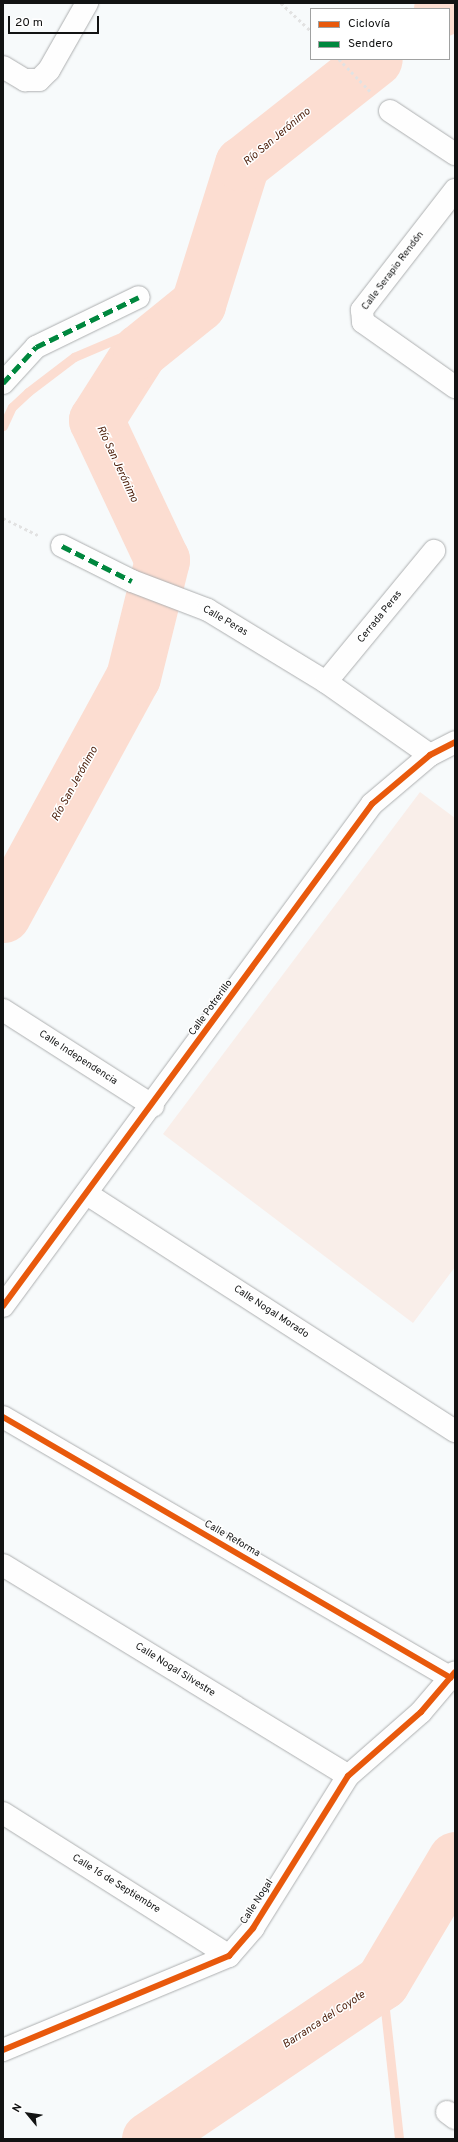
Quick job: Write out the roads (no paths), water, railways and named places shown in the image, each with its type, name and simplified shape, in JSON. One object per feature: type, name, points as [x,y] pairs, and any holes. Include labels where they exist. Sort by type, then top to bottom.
[{"type":"street","points":[[3,67],[25,80],[39,80],[49,70],[87,3]]},
{"type":"street","points":[[390,111],[455,154]]},
{"type":"street","name":"Calle Serapio Rendón","points":[[455,190],[362,310],[363,322],[455,387]]},
{"type":"street","points":[[3,383],[36,347],[139,297]]},
{"type":"street","name":"Calle Peras","points":[[62,546],[132,581],[208,610],[326,682],[430,755]]},
{"type":"street","name":"Cerrada Peras","points":[[326,682],[434,552]]},
{"type":"street","name":"Calle Potrerillo","points":[[3,1306],[153,1106],[372,804],[430,755],[455,742]]},
{"type":"street","name":"Calle Independencia","points":[[3,1010],[153,1106]]},
{"type":"street","name":"Calle Nogal Morado","points":[[87,1194],[455,1431]]},
{"type":"street","name":"Calle Reforma","points":[[3,1417],[453,1675]]},
{"type":"street","name":"Calle Nogal Silvestre","points":[[3,1565],[348,1776]]},
{"type":"street","name":"Calle Nogal","points":[[3,2050],[228,1956],[254,1928],[348,1776],[421,1712],[453,1675]]},
{"type":"street","name":"Calle 16 de Septiembre","points":[[3,1813],[228,1956]]},
{"type":"waterway","name":"Río San Jerónimo","points":[[442,8],[448,3]]},
{"type":"waterway","name":"Río San Jerónimo","points":[[3,915],[133,677],[162,560],[96,420],[140,351],[198,304],[242,164],[374,60]]},
{"type":"waterway","points":[[3,426],[12,407],[28,392],[74,357],[198,304]]},
{"type":"waterway","name":"Barranca del Coyote","points":[[149,2139],[382,1982],[455,1859]]},
{"type":"waterway","points":[[382,1982],[399,2139]]}]
